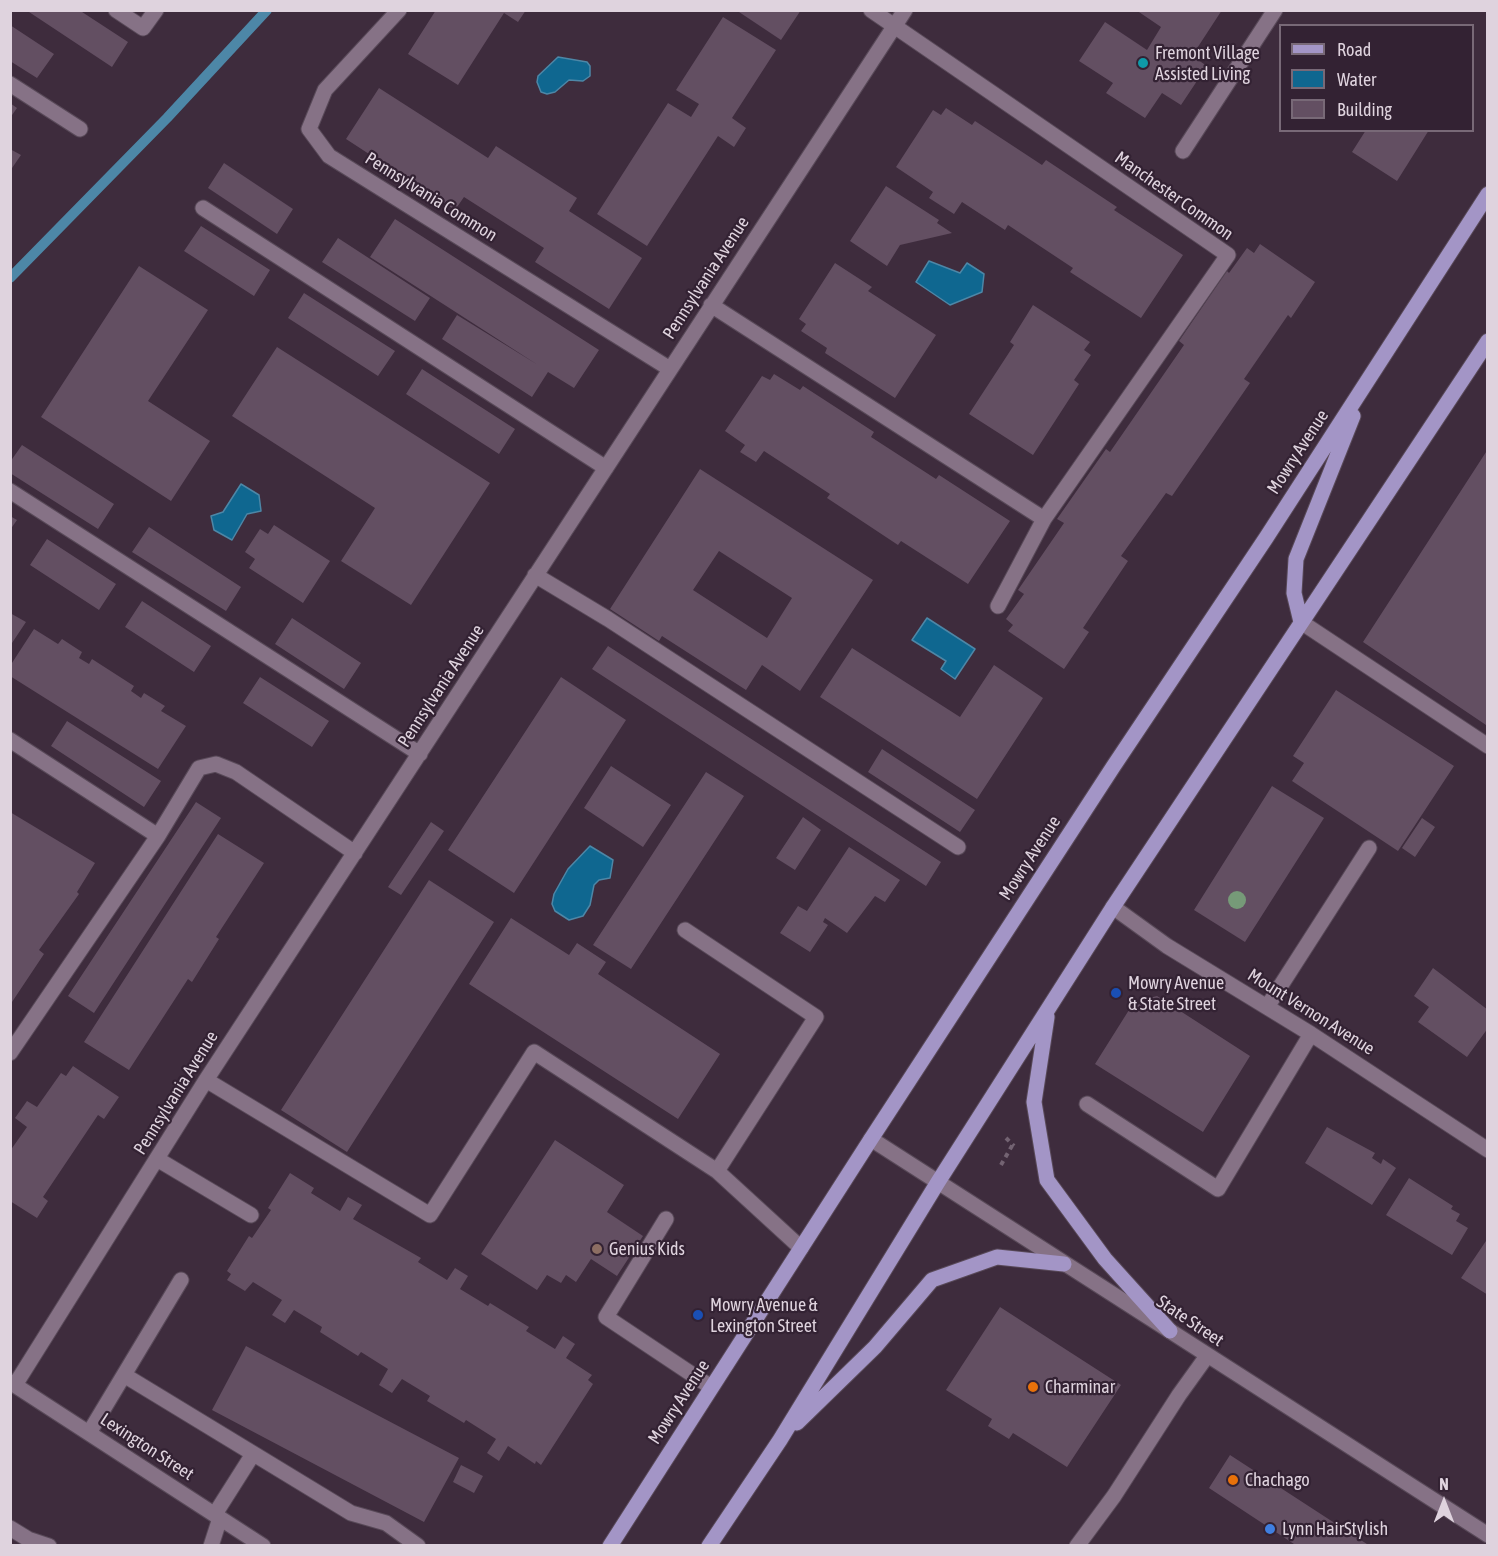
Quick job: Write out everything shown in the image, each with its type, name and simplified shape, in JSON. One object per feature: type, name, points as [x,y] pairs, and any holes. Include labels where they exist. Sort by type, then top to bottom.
[{"type":"main road","name":"Mowry Avenue","points":[[610,1545],[871,1139],[1488,194]]},
{"type":"main road","points":[[710,1545],[780,1440],[938,1182],[1113,907],[1488,341]]},
{"type":"main road","points":[[1301,622],[1294,593],[1296,559],[1366,382]]},
{"type":"main road","points":[[1048,1011],[1034,1102],[1047,1180],[1105,1259],[1170,1331]]},
{"type":"main road","points":[[780,1440],[875,1347],[932,1280],[997,1257],[1064,1264]]},
{"type":"street","points":[[116,10],[143,28],[156,10]]},
{"type":"street","name":"Pennsylvania Common","points":[[399,10],[325,90],[309,129],[328,156],[670,369]]},
{"type":"street","points":[[871,10],[894,27]]},
{"type":"street","name":"Pennsylvania Avenue","points":[[13,1384],[206,1080],[905,10]]},
{"type":"street","points":[[1183,151],[1275,10]]},
{"type":"street","name":"Manchester Common","points":[[894,27],[1228,255],[1044,519],[998,606]]},
{"type":"street","points":[[10,84],[80,129]]},
{"type":"street","points":[[203,208],[606,468]]},
{"type":"street","points":[[711,305],[1044,519]]},
{"type":"street","points":[[10,490],[420,754]]},
{"type":"street","points":[[535,575],[618,625],[958,847]]},
{"type":"street","points":[[1301,622],[1488,746]]},
{"type":"street","points":[[10,740],[158,836]]},
{"type":"street","points":[[10,1053],[158,836],[199,768],[216,764],[236,772],[355,853]]},
{"type":"street","points":[[1267,1007],[1369,848]]},
{"type":"street","name":"Mount Vernon Avenue","points":[[1113,907],[1167,946],[1311,1034],[1488,1150]]},
{"type":"street","points":[[685,930],[816,1017],[717,1171]]},
{"type":"street","points":[[1087,1104],[1218,1189],[1311,1034]]},
{"type":"street","points":[[206,1080],[430,1215],[534,1052],[717,1171],[801,1248]]},
{"type":"street","name":"State Street","points":[[871,1139],[1488,1536]]},
{"type":"street","points":[[157,1159],[251,1215]]},
{"type":"street","points":[[666,1220],[606,1317],[711,1387]]},
{"type":"street","points":[[89,1433],[181,1280]]},
{"type":"street","points":[[1077,1545],[1114,1496],[1164,1417],[1207,1356]]},
{"type":"street","points":[[124,1375],[351,1513],[386,1523],[418,1545]]},
{"type":"street","name":"Lexington Street","points":[[13,1384],[263,1545]]},
{"type":"street","points":[[211,1545],[217,1516],[253,1454]]},
{"type":"street","points":[[10,1528],[28,1539],[48,1545]]},
{"type":"path","points":[[1001,1165],[1015,1146],[1006,1138]]},
{"type":"water","points":[[558,57],[587,62],[590,66],[590,76],[583,81],[569,80],[555,92],[547,94],[541,92],[537,82],[538,76]]},
{"type":"water","points":[[929,261],[960,273],[967,263],[984,274],[982,292],[950,305],[916,282]]},
{"type":"water","points":[[241,484],[259,495],[261,511],[247,514],[232,540],[214,530],[211,516],[223,512]]},
{"type":"water","points":[[927,618],[975,649],[955,679],[941,669],[946,661],[912,640]]},
{"type":"water","points":[[590,846],[613,860],[610,878],[599,880],[594,885],[590,905],[583,916],[569,920],[555,911],[552,904],[554,894],[568,869]]},
{"type":"building","points":[[26,10],[79,10],[128,42],[112,67]]},
{"type":"building","points":[[436,10],[526,10],[518,22],[504,13],[458,85],[408,54]]},
{"type":"building","points":[[736,10],[801,10],[781,40]]},
{"type":"building","name":"Fremont Village Assisted Living","points":[[1136,10],[1222,10],[1192,56],[1207,66],[1181,105],[1162,93],[1145,118],[1106,93],[1113,83],[1079,61],[1105,22],[1147,50],[1161,27]]},
{"type":"building","points":[[723,17],[776,50],[732,118],[746,128],[734,147],[718,136],[647,246],[597,214],[668,103],[691,117],[699,104],[676,90]]},
{"type":"building","points":[[10,25],[54,54],[37,78],[10,61]]},
{"type":"building","points":[[379,88],[488,158],[496,146],[577,198],[569,211],[642,258],[609,309],[535,262],[544,248],[464,197],[455,210],[346,139]]},
{"type":"building","points":[[10,103],[17,108],[10,118]]},
{"type":"building","points":[[946,108],[972,125],[975,121],[1042,165],[1046,160],[1117,207],[1114,210],[1183,255],[1141,318],[1070,272],[1073,268],[1008,225],[1005,230],[962,202],[954,214],[929,198],[933,192],[896,167],[933,110],[941,115]]},
{"type":"building","points":[[1365,132],[1428,132],[1397,181],[1352,152]]},
{"type":"building","points":[[10,149],[21,155],[10,171]]},
{"type":"building","points":[[224,163],[293,209],[277,234],[208,188]]},
{"type":"building","points":[[886,186],[939,220],[937,223],[952,233],[900,245],[887,266],[850,241]]},
{"type":"building","points":[[395,219],[599,350],[574,388],[548,372],[532,397],[442,339],[457,315],[538,365],[370,257]]},
{"type":"building","points":[[201,226],[270,270],[254,296],[184,251]]},
{"type":"building","points":[[338,238],[430,298],[415,321],[322,262]]},
{"type":"building","points":[[1260,244],[1315,282],[1291,318],[1288,315],[1244,379],[1250,383],[1172,496],[1166,493],[1121,556],[1128,561],[1083,628],[1089,632],[1064,669],[1008,631],[1013,625],[1006,619],[1024,594],[1018,590],[1064,523],[1057,519],[1106,449],[1110,452],[1184,345],[1179,341],[1227,271],[1229,273],[1247,248],[1254,253]]},
{"type":"building","points":[[835,263],[872,287],[868,291],[936,335],[895,398],[825,353],[827,348],[801,331],[806,324],[799,319]]},
{"type":"building","points":[[139,266],[208,310],[148,401],[210,441],[171,501],[41,417]]},
{"type":"building","points":[[304,293],[395,351],[378,376],[288,318]]},
{"type":"building","points":[[1033,305],[1090,342],[1084,350],[1091,355],[1074,380],[1079,384],[1033,455],[969,414],[1014,345],[1010,342]]},
{"type":"building","points":[[277,347],[490,483],[411,605],[341,561],[375,508],[232,416]]},
{"type":"building","points":[[422,369],[515,429],[499,454],[406,394]]},
{"type":"building","points":[[774,374],[800,390],[803,386],[874,432],[871,437],[936,479],[939,475],[1010,521],[968,584],[901,541],[898,545],[827,498],[830,494],[764,451],[756,462],[740,452],[745,445],[725,431],[762,376],[770,380]]},
{"type":"building","points":[[22,445],[114,504],[98,529],[10,473],[10,462]]},
{"type":"building","points":[[1488,449],[1488,723],[1486,725],[1363,642]]},
{"type":"building","points":[[700,469],[873,580],[800,691],[762,665],[746,690],[662,636],[659,641],[610,609]],"holes":[[[719,551],[792,598],[767,638],[693,590]]]},
{"type":"building","points":[[10,516],[17,520],[10,530]]},
{"type":"building","points":[[274,525],[330,561],[303,603],[249,568],[255,559],[245,552],[260,529],[268,534]]},
{"type":"building","points":[[149,527],[241,587],[226,611],[132,552]]},
{"type":"building","points":[[47,539],[116,584],[99,610],[30,565]]},
{"type":"building","points":[[142,601],[211,646],[194,672],[125,627]]},
{"type":"building","points":[[10,613],[26,622],[10,646]]},
{"type":"building","points":[[292,618],[361,663],[344,689],[275,644]]},
{"type":"building","points":[[34,629],[58,644],[62,639],[82,652],[79,658],[89,664],[92,659],[134,686],[131,691],[141,698],[144,693],[165,706],[161,711],[186,726],[158,769],[10,676],[10,666]]},
{"type":"building","points":[[608,646],[941,862],[926,886],[592,669]]},
{"type":"building","points":[[852,648],[960,717],[994,665],[1043,698],[977,799],[820,697]]},
{"type":"building","points":[[260,677],[329,721],[312,747],[243,703]]},
{"type":"building","points":[[561,677],[626,720],[514,893],[448,850]]},
{"type":"building","points":[[1336,690],[1454,766],[1398,851],[1292,781],[1304,763],[1293,756]]},
{"type":"building","points":[[67,721],[161,781],[144,807],[51,746]]},
{"type":"building","points":[[882,749],[975,810],[960,832],[868,772]]},
{"type":"building","points":[[611,766],[671,805],[643,847],[584,808]]},
{"type":"building","points":[[706,772],[744,796],[631,969],[593,945]]},
{"type":"building","points":[[1272,786],[1324,818],[1245,942],[1194,910]]},
{"type":"building","points":[[196,802],[221,818],[94,1013],[68,996]]},
{"type":"building","points":[[10,812],[95,863],[77,892],[79,894],[39,950],[44,954],[10,1005]]},
{"type":"building","points":[[803,817],[821,830],[795,870],[776,858]]},
{"type":"building","points":[[1422,818],[1435,827],[1415,857],[1402,848]]},
{"type":"building","points":[[431,822],[444,831],[401,895],[388,887]]},
{"type":"building","points":[[218,834],[264,863],[216,937],[219,939],[192,982],[188,979],[129,1070],[84,1042]]},
{"type":"building","points":[[849,847],[900,880],[885,902],[875,896],[847,933],[825,918],[823,922],[828,925],[810,952],[780,933],[798,906],[807,911]]},
{"type":"building","points":[[429,880],[494,922],[347,1152],[281,1110]]},
{"type":"building","points":[[511,918],[569,955],[577,943],[606,962],[598,974],[720,1054],[678,1119],[469,984]]},
{"type":"building","points":[[1433,968],[1488,1010],[1488,1028],[1467,1057],[1418,1022],[1429,1007],[1414,996]]},
{"type":"building","points":[[1157,996],[1250,1056],[1203,1132],[1095,1064],[1134,1002]]},
{"type":"building","points":[[73,1066],[119,1097],[104,1119],[98,1115],[43,1197],[48,1201],[37,1218],[10,1201],[10,1151],[27,1127],[15,1118],[27,1101],[37,1107],[61,1073],[66,1076]]},
{"type":"building","points":[[1327,1127],[1375,1153],[1372,1158],[1381,1164],[1383,1159],[1396,1168],[1372,1205],[1305,1163]]},
{"type":"building","points":[[555,1140],[624,1185],[607,1212],[643,1236],[617,1276],[591,1259],[576,1282],[566,1275],[561,1283],[547,1275],[537,1290],[481,1254]]},
{"type":"building","points":[[290,1173],[314,1188],[311,1193],[340,1211],[348,1197],[362,1205],[353,1219],[421,1258],[418,1262],[447,1280],[455,1268],[468,1276],[460,1289],[488,1306],[490,1303],[529,1327],[526,1331],[555,1349],[563,1336],[575,1344],[566,1358],[592,1375],[588,1380],[593,1384],[541,1465],[536,1461],[535,1464],[508,1446],[499,1461],[487,1453],[496,1439],[466,1420],[464,1423],[427,1401],[430,1396],[402,1379],[392,1393],[379,1385],[388,1369],[361,1352],[358,1356],[320,1332],[322,1327],[294,1310],[285,1323],[272,1315],[282,1300],[253,1282],[245,1291],[227,1280],[231,1274],[227,1271],[249,1236],[252,1238],[271,1210],[268,1208]]},
{"type":"building","points":[[1409,1178],[1453,1206],[1451,1209],[1460,1214],[1456,1221],[1468,1228],[1452,1255],[1386,1215]]},
{"type":"building","points":[[1488,1238],[1488,1295],[1461,1278]]},
{"type":"building","name":"Charminar","points":[[1000,1307],[1121,1385],[1067,1467],[1013,1433],[1009,1439],[988,1426],[992,1419],[946,1390]]},
{"type":"building","points":[[246,1346],[459,1458],[424,1522],[212,1410]]},
{"type":"building","points":[[1230,1455],[1370,1546],[1297,1546],[1209,1488]]},
{"type":"building","points":[[461,1465],[483,1476],[474,1493],[453,1482]]},
{"type":"waterway","points":[[10,278],[167,118],[267,10]]},
{"type":"place","name":"Fremont Village Assisted Living","points":[[1143,63]]},
{"type":"place","name":"Mowry Avenue & State Street","points":[[1116,993]]},
{"type":"place","name":"Genius Kids","points":[[597,1249]]},
{"type":"place","name":"Mowry Avenue & Lexington Street","points":[[698,1315]]},
{"type":"place","name":"Charminar","points":[[1033,1387]]},
{"type":"place","name":"Chachago","points":[[1233,1480]]},
{"type":"place","name":"Lynn HairStylish","points":[[1270,1529]]}]
